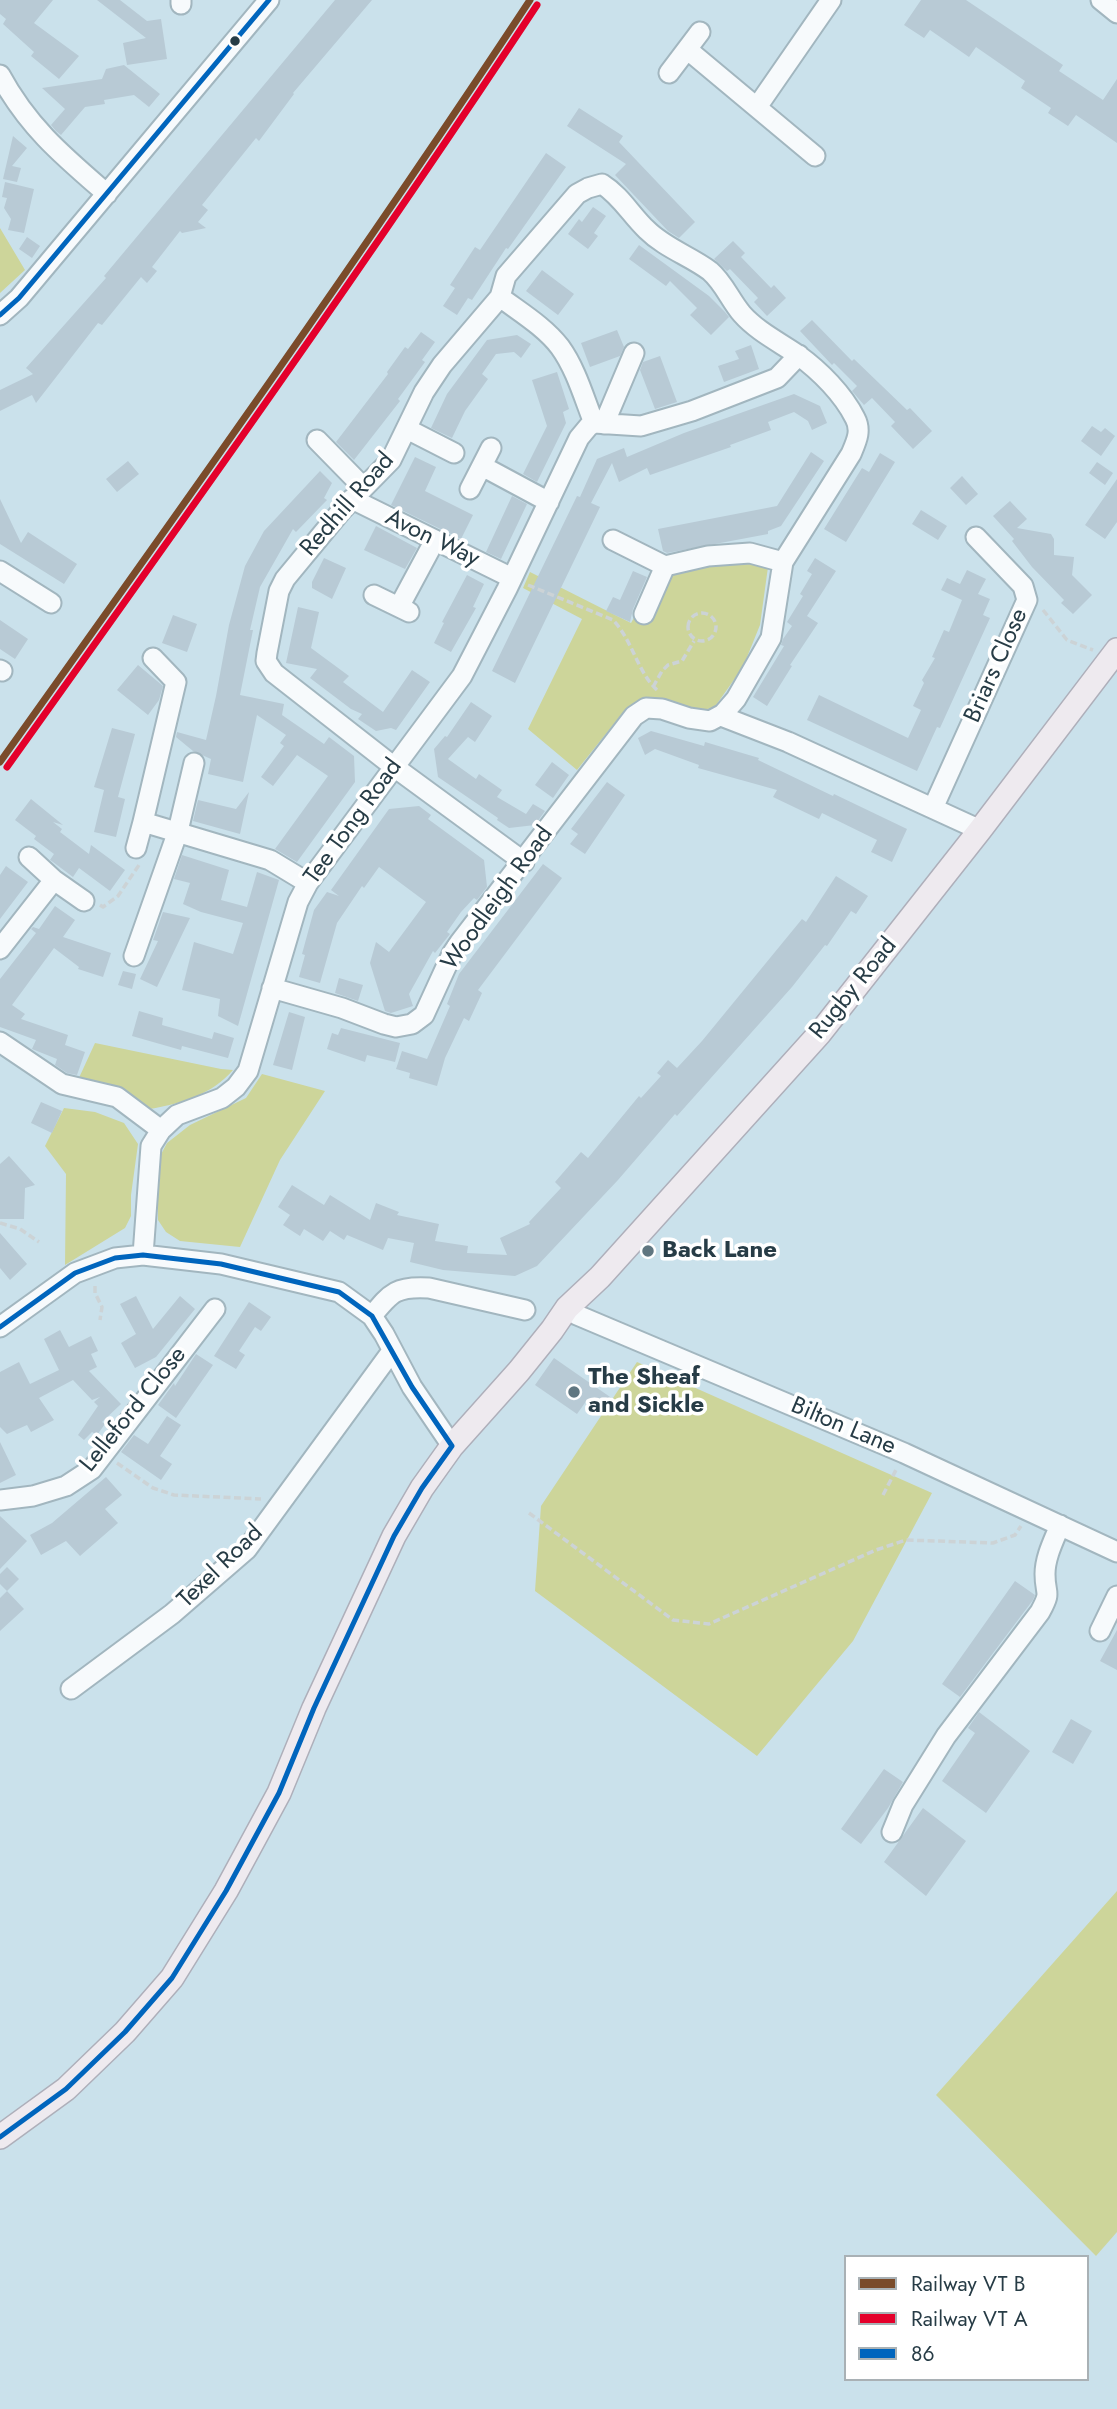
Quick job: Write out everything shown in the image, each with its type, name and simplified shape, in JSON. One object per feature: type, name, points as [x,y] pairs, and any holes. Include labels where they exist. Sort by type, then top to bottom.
[{"type":"main road","name":"Rugby Road","points":[[0,2137],[66,2089],[125,2032],[172,1978],[226,1891],[279,1793],[314,1708],[394,1536],[422,1488],[452,1446],[519,1371],[567,1308],[609,1267],[820,1033],[980,830],[1108,651]]},
{"type":"street","points":[[0,315],[19,298],[269,0]]},
{"type":"street","points":[[757,107],[831,0]]},
{"type":"street","points":[[1101,0],[1117,13]]},
{"type":"street","points":[[669,73],[701,32]]},
{"type":"street","points":[[688,50],[815,156]]},
{"type":"street","points":[[0,75],[15,103],[50,144],[107,194]]},
{"type":"street","name":"Redhill Road","points":[[393,766],[274,673],[266,662],[279,591],[285,579],[358,493],[391,460],[424,392],[442,365],[500,297],[506,276],[577,194],[588,187],[602,184],[614,192],[647,230],[710,271],[727,290],[741,313],[799,355]]},
{"type":"street","points":[[500,297],[547,333],[559,346],[599,424],[641,426],[692,411],[777,378],[799,355],[820,372],[849,407],[859,428],[851,454],[783,562],[771,638],[736,699],[721,716],[788,742],[980,830]]},
{"type":"street","name":"Tee Tong Road","points":[[161,1130],[177,1115],[222,1098],[236,1087],[248,1071],[298,902],[308,883],[462,677],[579,438],[599,424],[634,354]]},
{"type":"street","points":[[407,429],[454,453]]},
{"type":"street","name":"Avon Way","points":[[317,440],[358,493],[435,540],[512,578]]},
{"type":"street","points":[[470,489],[491,448]]},
{"type":"street","points":[[482,467],[549,502]]},
{"type":"street","name":"Briars Close","points":[[933,808],[1027,600],[1023,586],[976,537]]},
{"type":"street","points":[[374,595],[404,610],[435,540]]},
{"type":"street","points":[[613,540],[665,566],[708,556],[750,553],[783,562]]},
{"type":"street","points":[[644,614],[665,566]]},
{"type":"street","points":[[0,571],[51,603]]},
{"type":"street","points":[[138,855],[176,679],[153,658]]},
{"type":"street","name":"Woodleigh Road","points":[[272,988],[342,1008],[384,1024],[396,1027],[412,1024],[424,1015],[460,942],[524,862],[626,724],[646,708],[662,709],[689,718],[710,721],[721,716]]},
{"type":"street","points":[[134,956],[178,831],[194,763]]},
{"type":"street","points":[[393,766],[524,862]]},
{"type":"street","points":[[143,822],[270,860],[308,883]]},
{"type":"street","points":[[29,857],[54,880],[84,901]]},
{"type":"street","points":[[0,949],[54,880]]},
{"type":"street","points":[[0,1042],[62,1084],[117,1097],[161,1130],[150,1146],[143,1255]]},
{"type":"street","points":[[0,1327],[75,1273],[115,1258],[143,1255],[221,1264],[339,1292],[372,1316],[412,1387],[452,1446]]},
{"type":"street","points":[[372,1316],[387,1296],[414,1287],[525,1310]]},
{"type":"street","name":"Bilton Lane","points":[[567,1308],[577,1315],[904,1453],[1117,1552]]},
{"type":"street","name":"Lelleford Close","points":[[0,1500],[33,1496],[66,1486],[92,1469],[215,1309]]},
{"type":"street","name":"Texel Road","points":[[71,1689],[172,1614],[247,1549],[392,1351]]},
{"type":"street","points":[[892,1832],[908,1797],[946,1736],[1040,1612],[1049,1596],[1045,1574],[1048,1553],[1060,1525]]},
{"type":"street","points":[[1100,1631],[1117,1596]]},
{"type":"path","points":[[512,578],[613,620],[622,630],[653,687],[662,694]]},
{"type":"path","points":[[1023,586],[1067,640],[1108,651]]},
{"type":"path","points":[[692,616],[712,616],[716,628],[711,638],[694,641],[687,631],[692,616]]},
{"type":"path","points":[[653,687],[668,665],[682,661],[694,641]]},
{"type":"path","points":[[84,901],[103,906],[118,896],[138,855]]},
{"type":"path","points":[[0,1223],[20,1229],[39,1242]]},
{"type":"path","points":[[95,1293],[102,1307],[100,1320]]},
{"type":"path","points":[[883,1495],[904,1453]]},
{"type":"path","points":[[104,1454],[153,1488],[174,1495],[284,1500]]},
{"type":"path","points":[[529,1513],[673,1620],[709,1624],[876,1550],[906,1540],[993,1543],[1018,1532]]},
{"type":"green space","points":[[0,228],[25,270],[0,293]]},
{"type":"green space","points":[[746,559],[768,567],[760,625],[743,667],[714,708],[694,711],[656,700],[636,703],[621,715],[577,770],[528,729],[582,619],[523,588],[530,572],[631,623],[635,616],[647,622],[672,575],[689,565]]},
{"type":"green space","points":[[95,1043],[233,1070],[206,1092],[150,1109],[133,1097],[116,1090],[78,1080]]},
{"type":"green space","points":[[262,1074],[325,1091],[280,1160],[240,1247],[180,1241],[166,1232],[158,1220],[157,1162],[167,1143],[190,1125],[246,1098]]},
{"type":"green space","points":[[64,1108],[95,1112],[124,1123],[138,1144],[131,1216],[125,1228],[65,1265],[66,1174],[45,1146]]},
{"type":"green space","points":[[637,1362],[932,1493],[853,1641],[757,1756],[535,1591],[541,1506]]},
{"type":"green space","points":[[1117,1891],[1117,2232],[1096,2256],[936,2095]]},
{"type":"building","points":[[0,0],[53,0],[34,23],[79,56],[59,79],[31,56],[34,52],[3,24],[6,19],[0,14]]},
{"type":"building","points":[[97,0],[120,0],[147,21],[161,19],[167,59],[127,65],[123,43],[146,38]]},
{"type":"building","points":[[335,0],[372,0],[293,93],[259,141],[256,138],[202,205],[208,210],[198,222],[206,228],[182,233],[180,231],[152,267],[157,271],[147,283],[141,277],[102,325],[98,323],[36,403],[32,395],[0,411],[0,390],[33,374],[26,368],[106,278],[104,276]]},
{"type":"building","points":[[921,0],[966,0],[1063,65],[1059,71],[1103,100],[1117,79],[1117,143],[1076,115],[1068,126],[1048,113],[1051,108],[1021,88],[1025,81],[976,47],[969,57],[930,30],[924,38],[904,25]]},
{"type":"building","points":[[124,65],[160,94],[149,107],[134,95],[104,100],[105,104],[85,107],[61,135],[56,131],[51,125],[65,109],[42,88],[102,79],[106,69]]},
{"type":"building","points":[[579,108],[623,136],[619,142],[695,222],[679,238],[668,231],[615,175],[626,164],[567,126]]},
{"type":"building","points":[[13,136],[27,148],[12,166],[21,168],[17,182],[3,179]]},
{"type":"building","points":[[546,153],[566,167],[508,249],[506,248],[472,300],[468,298],[457,315],[443,306],[455,288],[450,285],[475,247],[480,250]]},
{"type":"building","points":[[5,182],[34,189],[24,233],[8,230],[11,219],[4,208],[7,198],[2,197]]},
{"type":"building","points":[[593,207],[606,216],[594,233],[598,236],[588,249],[568,234],[579,219],[582,222]]},
{"type":"building","points":[[27,237],[40,246],[32,258],[19,249]]},
{"type":"building","points":[[733,241],[745,253],[741,257],[771,288],[774,285],[786,298],[767,316],[754,302],[758,298],[730,269],[727,271],[714,259]]},
{"type":"building","points":[[639,245],[709,296],[729,317],[711,335],[690,315],[697,308],[670,281],[666,286],[629,259]]},
{"type":"building","points":[[542,270],[574,294],[558,315],[526,291]]},
{"type":"building","points":[[812,320],[852,361],[854,359],[907,410],[910,408],[932,431],[913,449],[891,426],[895,422],[872,398],[864,405],[852,391],[857,386],[834,363],[832,365],[800,331]]},
{"type":"building","points":[[617,330],[624,347],[620,356],[590,367],[581,343]]},
{"type":"building","points":[[421,332],[435,342],[422,360],[425,362],[398,399],[400,401],[354,460],[336,442],[388,374],[405,347],[408,349]]},
{"type":"building","points":[[517,335],[531,344],[521,358],[514,352],[496,354],[482,374],[488,379],[465,411],[452,438],[431,428],[447,394],[487,340]]},
{"type":"building","points":[[751,345],[759,369],[724,382],[718,366],[739,359],[735,351]]},
{"type":"building","points":[[660,356],[677,402],[655,409],[640,370],[643,362]]},
{"type":"building","points":[[557,372],[569,409],[563,412],[566,423],[537,482],[523,474],[547,426],[532,380]]},
{"type":"building","points":[[794,394],[820,406],[827,423],[812,430],[808,421],[794,412],[768,422],[771,430],[730,445],[731,447],[650,475],[647,468],[619,482],[612,463],[591,503],[600,507],[515,683],[492,671],[597,459],[624,448],[627,457],[684,433]]},
{"type":"building","points":[[1092,426],[1101,432],[1105,428],[1115,436],[1101,456],[1081,441]]},
{"type":"building","points":[[811,452],[824,461],[781,526],[768,531],[768,534],[667,553],[663,551],[658,529],[777,506]]},
{"type":"building","points":[[880,453],[895,462],[846,542],[824,529],[862,468],[869,472]]},
{"type":"building","points":[[415,457],[436,467],[425,491],[473,515],[461,539],[391,505]]},
{"type":"building","points":[[128,461],[139,474],[117,492],[106,479]]},
{"type":"building","points":[[1097,462],[1113,473],[1105,485],[1089,473]]},
{"type":"building","points":[[320,471],[332,483],[324,498],[327,500],[296,532],[293,529],[260,587],[240,695],[284,704],[282,715],[324,744],[329,737],[354,756],[355,782],[297,862],[275,849],[328,776],[297,755],[273,786],[261,777],[284,746],[280,743],[286,735],[257,715],[243,782],[208,774],[211,759],[193,751],[176,737],[177,732],[206,740],[229,625],[245,566],[264,531]]},
{"type":"building","points":[[962,476],[978,494],[966,505],[950,488]]},
{"type":"building","points":[[1117,479],[1117,522],[1105,539],[1085,525]]},
{"type":"building","points":[[512,496],[527,504],[501,559],[486,552]]},
{"type":"building","points":[[0,499],[21,543],[28,532],[77,564],[64,584],[0,544]]},
{"type":"building","points":[[1010,501],[1027,519],[1017,528],[1051,534],[1054,539],[1054,555],[1074,557],[1072,575],[1092,595],[1073,614],[1061,603],[1064,600],[1032,567],[1012,541],[1014,539],[993,516]]},
{"type":"building","points":[[921,510],[947,526],[938,540],[912,524]]},
{"type":"building","points":[[376,526],[417,548],[405,569],[364,550]]},
{"type":"building","points":[[324,558],[346,568],[332,599],[312,588],[312,582]]},
{"type":"building","points":[[815,558],[836,571],[807,616],[818,623],[767,706],[753,697],[784,646],[781,645],[783,639],[792,626],[787,622],[803,596],[800,594],[812,574],[807,571]]},
{"type":"building","points":[[967,570],[986,579],[978,594],[990,599],[983,615],[990,618],[940,728],[937,727],[917,771],[807,720],[819,695],[908,738],[921,710],[913,706],[924,683],[922,680],[935,658],[932,657],[944,630],[949,632],[962,600],[941,590],[947,578],[960,584]]},
{"type":"building","points":[[633,571],[647,577],[630,622],[606,611],[613,597],[620,600]]},
{"type":"building","points":[[467,575],[484,584],[473,607],[476,608],[451,652],[434,643]]},
{"type":"building","points":[[298,607],[319,612],[311,648],[349,676],[343,682],[383,712],[412,670],[430,682],[396,730],[391,728],[376,731],[358,719],[362,714],[351,709],[310,678],[317,669],[286,663]]},
{"type":"building","points":[[173,615],[197,624],[187,652],[162,643]]},
{"type":"building","points":[[0,620],[28,639],[15,659],[0,649]]},
{"type":"building","points":[[138,665],[163,686],[159,700],[148,715],[117,690]]},
{"type":"building","points":[[471,702],[492,716],[475,742],[468,737],[448,759],[476,779],[479,774],[502,790],[497,797],[526,814],[533,804],[545,811],[535,825],[509,828],[438,777],[434,749],[447,737]]},
{"type":"building","points":[[112,728],[135,734],[118,797],[125,799],[116,837],[94,832],[104,790],[94,787]]},
{"type":"building","points":[[651,731],[704,746],[705,742],[759,758],[758,760],[833,796],[834,794],[907,829],[892,862],[871,852],[877,840],[822,813],[819,819],[773,797],[777,790],[698,768],[699,765],[655,749],[645,755],[638,738]]},
{"type":"building","points":[[552,762],[569,775],[553,798],[535,785]]},
{"type":"building","points":[[607,782],[625,795],[585,854],[570,844],[578,834],[571,829]]},
{"type":"building","points":[[249,792],[240,834],[193,821],[198,800],[236,809]]},
{"type":"building","points":[[31,799],[63,825],[53,822],[62,829],[60,832],[89,854],[91,845],[125,870],[110,891],[79,868],[73,877],[50,860],[54,854],[15,820]]},
{"type":"building","points":[[419,806],[431,815],[428,819],[484,860],[487,887],[477,900],[474,898],[461,912],[447,932],[450,934],[435,953],[433,951],[409,994],[413,1006],[391,1013],[385,1011],[370,963],[376,942],[389,952],[426,902],[379,867],[364,888],[362,886],[337,923],[320,983],[299,977],[314,910],[327,892],[339,896],[331,890],[389,809]]},
{"type":"building","points":[[182,855],[229,870],[221,900],[247,907],[257,872],[279,880],[238,1026],[218,1016],[220,999],[182,990],[194,942],[233,954],[243,923],[201,912],[183,904],[190,883],[174,879]]},
{"type":"building","points":[[543,864],[562,878],[478,990],[482,993],[469,1021],[464,1018],[445,1058],[437,1086],[409,1078],[410,1073],[396,1069],[402,1051],[427,1059],[450,1006],[447,1004],[459,974]]},
{"type":"building","points":[[6,866],[28,882],[0,919],[0,875]]},
{"type":"building","points":[[836,876],[868,896],[856,914],[851,911],[827,946],[825,945],[792,987],[677,1116],[675,1114],[618,1180],[537,1266],[515,1276],[443,1270],[410,1262],[414,1243],[388,1238],[383,1250],[347,1235],[344,1240],[330,1231],[323,1241],[304,1229],[300,1236],[283,1225],[290,1215],[278,1207],[292,1185],[324,1205],[330,1195],[370,1220],[376,1203],[399,1212],[397,1215],[439,1224],[435,1241],[468,1246],[467,1253],[507,1255],[500,1238],[530,1224],[561,1188],[555,1182],[581,1152],[588,1158],[639,1096],[641,1098],[661,1076],[657,1073],[668,1060],[677,1068],[802,919],[806,922]]},
{"type":"building","points":[[55,906],[75,920],[63,937],[111,953],[103,977],[78,969],[79,967],[54,948],[12,1005],[25,1014],[21,1019],[68,1035],[65,1045],[85,1052],[77,1075],[67,1073],[55,1065],[57,1059],[32,1049],[36,1040],[0,1027],[0,979],[36,933],[31,929],[39,929]]},
{"type":"building","points":[[163,912],[190,918],[157,987],[140,979],[158,941],[153,940]]},
{"type":"building","points":[[123,971],[136,974],[132,989],[118,985]]},
{"type":"building","points":[[339,978],[363,985],[358,1001],[335,993]]},
{"type":"building","points":[[139,1011],[163,1018],[162,1025],[212,1039],[214,1032],[234,1038],[228,1058],[182,1046],[181,1050],[132,1036]]},
{"type":"building","points":[[289,1012],[305,1017],[292,1070],[273,1065]]},
{"type":"building","points":[[341,1028],[400,1043],[395,1062],[367,1055],[365,1062],[327,1049],[332,1033],[338,1035]]},
{"type":"building","points":[[41,1102],[62,1111],[52,1133],[31,1123]]},
{"type":"building","points":[[9,1156],[35,1185],[25,1188],[24,1219],[0,1219],[0,1164]]},
{"type":"building","points":[[0,1233],[27,1264],[10,1280],[0,1268]]},
{"type":"building","points":[[136,1296],[153,1329],[180,1296],[195,1309],[156,1357],[135,1368],[121,1343],[136,1334],[120,1304]]},
{"type":"building","points":[[249,1302],[271,1317],[261,1331],[255,1327],[239,1351],[245,1355],[236,1369],[214,1356]]},
{"type":"building","points":[[60,1330],[69,1347],[91,1336],[98,1351],[91,1354],[97,1367],[89,1371],[121,1404],[102,1422],[105,1424],[97,1435],[92,1432],[84,1440],[78,1435],[98,1406],[94,1402],[100,1397],[92,1400],[73,1380],[39,1398],[54,1420],[31,1432],[27,1425],[7,1434],[0,1427],[0,1372],[19,1362],[30,1384],[59,1370],[44,1339]]},
{"type":"building","points":[[196,1354],[213,1365],[176,1418],[158,1405],[174,1383],[175,1386]]},
{"type":"building","name":"The Sheaf and Sickle","points":[[554,1358],[613,1399],[604,1412],[587,1400],[577,1414],[535,1385]]},
{"type":"building","points":[[167,1416],[181,1425],[160,1456],[172,1464],[161,1480],[121,1452],[134,1435],[148,1444]]},
{"type":"building","points":[[0,1442],[16,1475],[0,1483]]},
{"type":"building","points":[[106,1477],[122,1495],[105,1509],[118,1523],[80,1556],[66,1541],[41,1555],[30,1535],[52,1523]]},
{"type":"building","points":[[0,1516],[27,1541],[0,1569]]},
{"type":"building","points":[[7,1567],[19,1579],[7,1591],[0,1584],[0,1574]]},
{"type":"building","points":[[1015,1581],[1035,1595],[1033,1600],[960,1697],[942,1684]]},
{"type":"building","points":[[7,1591],[24,1609],[0,1631],[0,1598]]},
{"type":"building","points":[[1117,1630],[1117,1670],[1100,1661]]},
{"type":"building","points":[[979,1712],[1030,1751],[986,1813],[942,1781],[975,1733],[968,1728]]},
{"type":"building","points":[[1071,1719],[1092,1731],[1073,1764],[1052,1752]]},
{"type":"building","points":[[884,1769],[903,1782],[888,1808],[861,1844],[841,1829]]},
{"type":"building","points":[[923,1808],[966,1841],[926,1896],[884,1862]]},
{"type":"transit line","name":"86","points":[[0,315],[19,298],[269,0]]},
{"type":"transit line","points":[[0,762],[335,288],[530,0]]},
{"type":"transit line","points":[[7,767],[342,293],[537,5]]},
{"type":"transit line","name":"86","points":[[0,1327],[75,1273],[115,1258],[143,1255],[221,1264],[339,1292],[372,1316],[412,1387],[452,1446],[422,1488],[394,1536],[314,1708],[279,1793],[226,1891],[172,1978],[125,2032],[66,2089],[0,2137]]},
{"type":"place","name":"Back Lane","points":[[648,1251]]},
{"type":"place","name":"The Sheaf and Sickle","points":[[574,1392]]}]
